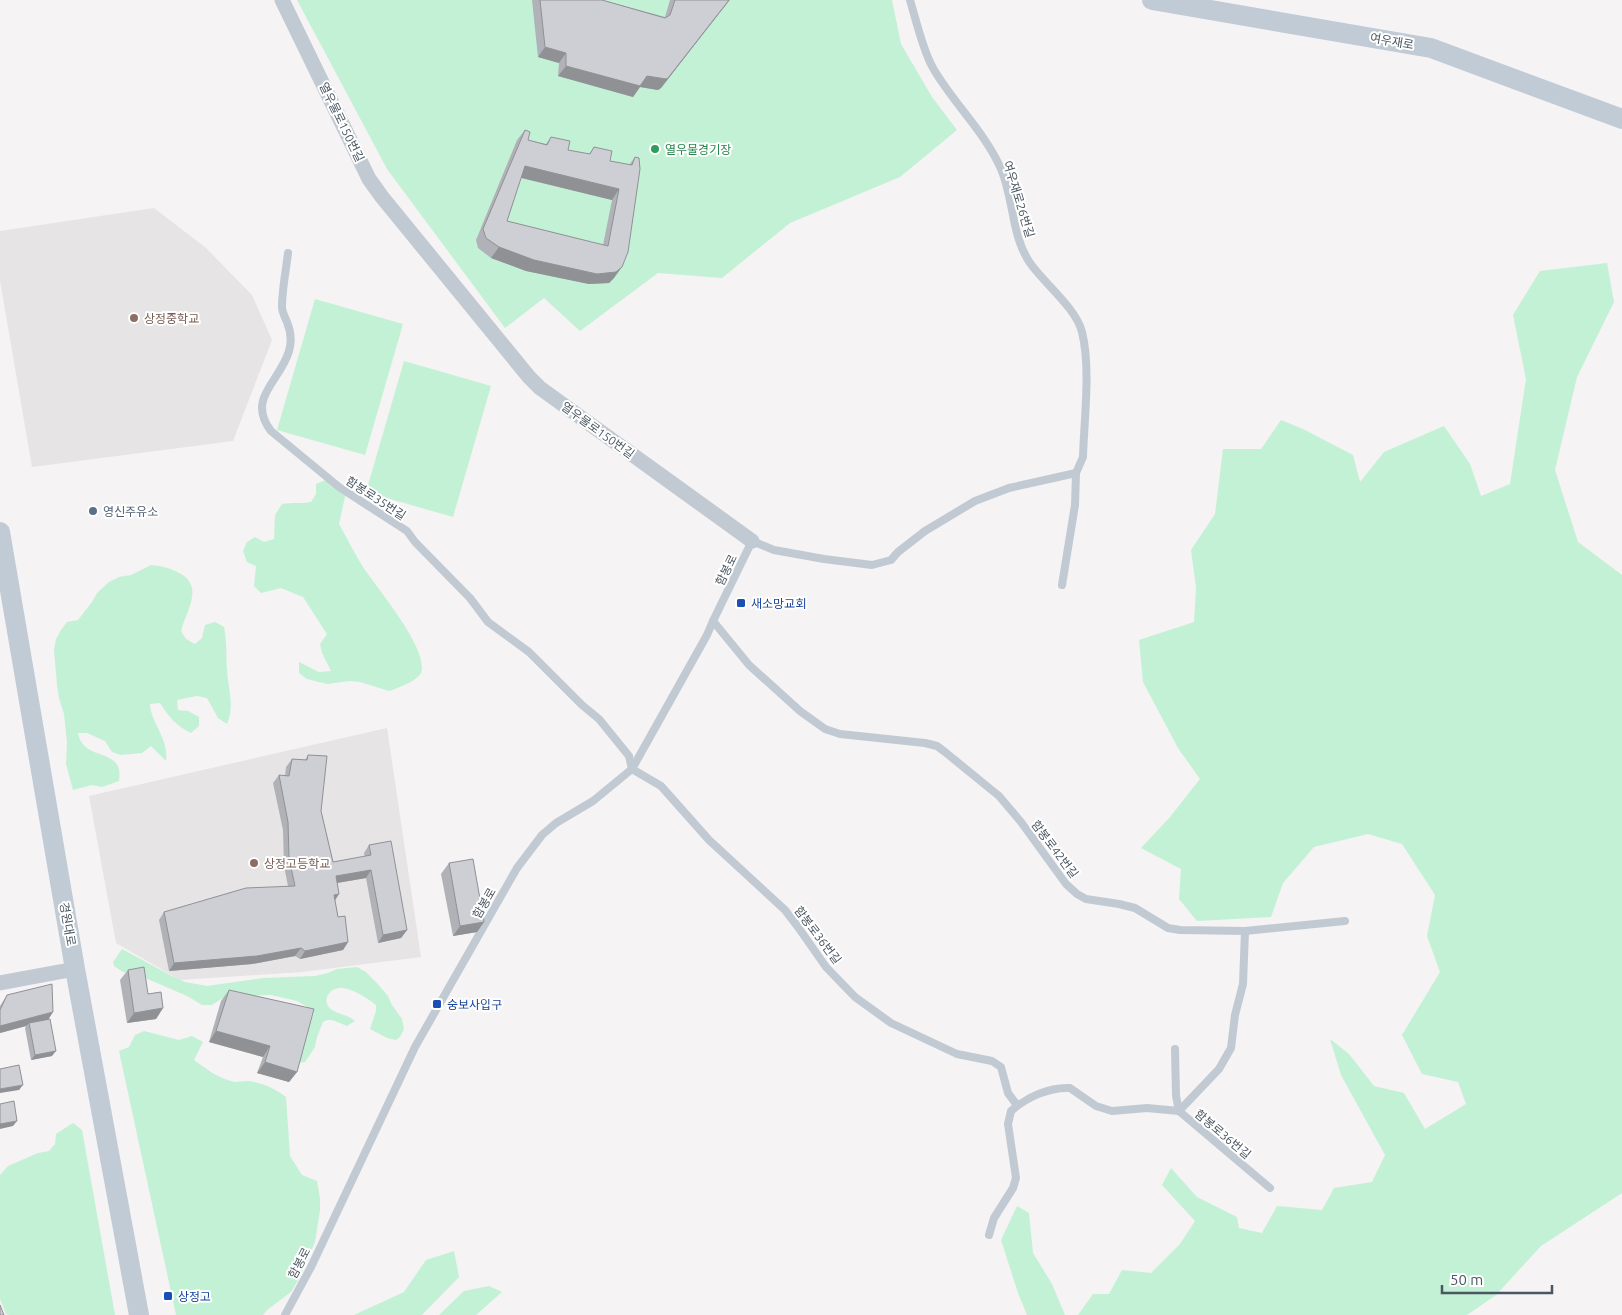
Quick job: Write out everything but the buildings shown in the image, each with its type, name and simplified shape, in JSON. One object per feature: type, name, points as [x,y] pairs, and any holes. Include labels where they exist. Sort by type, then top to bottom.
[{"type":"main road","name":"여우재로","points":[[1152,0],[1431,48],[1622,119]]},
{"type":"main road","name":"경원대로","points":[[0,532],[3,560],[75,969],[138,1315]]},
{"type":"street","name":"열우물로150번길","points":[[282,0],[369,179],[529,377],[540,388],[752,541]]},
{"type":"street","points":[[0,983],[75,969]]},
{"type":"lane","name":"여우재로26번길","points":[[910,0],[932,67],[989,146],[1001,169],[1011,201],[1017,235],[1030,262],[1069,310],[1082,331],[1086,356],[1083,457],[1076,473],[1075,505],[1062,585]]},
{"type":"lane","name":"함봉로35번길","points":[[288,253],[282,310],[289,327],[291,340],[288,354],[261,404],[261,414],[264,422],[271,431],[339,487],[407,531],[415,542],[470,598],[488,622],[529,652],[582,705],[599,719],[629,756],[632,769]]},
{"type":"lane","name":"열우물로150번길","points":[[752,541],[774,550],[872,565],[891,560],[898,552],[925,532],[975,501],[1009,488],[1076,473]]},
{"type":"lane","name":"함봉로","points":[[285,1315],[312,1267],[415,1047],[517,868],[542,835],[556,823],[594,801],[632,769],[707,635],[752,541]]},
{"type":"lane","name":"함봉로42번길","points":[[713,621],[749,665],[800,711],[825,730],[840,734],[925,743],[937,746],[999,796],[1066,884],[1086,899],[1135,908],[1168,928],[1180,930],[1245,931],[1345,921]]},
{"type":"lane","name":"함봉로36번길","points":[[632,769],[661,786],[710,840],[785,910],[826,967],[855,998],[891,1023],[957,1054],[992,1062],[1001,1067],[1008,1093],[1017,1106],[1047,1090],[1070,1088],[1096,1106],[1112,1111],[1147,1108],[1179,1111],[1270,1188]]},
{"type":"lane","points":[[1179,1111],[1219,1069],[1231,1048],[1235,1016],[1243,984],[1245,931]]},
{"type":"lane","points":[[1175,1050],[1176,1096],[1179,1111]]},
{"type":"lane","points":[[989,1234],[994,1218],[1013,1188],[1016,1178],[1008,1124],[1011,1111],[1017,1106]]},
{"type":"shaded area","name":"상정중학교","points":[[154,208],[206,248],[252,295],[272,340],[233,441],[32,467],[0,281],[0,231]]},
{"type":"shaded area","name":"상정고등학교","points":[[387,728],[421,957],[302,972],[180,980],[116,943],[89,796]]},
{"type":"green space","name":"열우물경기장","points":[[297,0],[892,0],[901,44],[932,97],[957,130],[900,177],[790,223],[722,278],[658,273],[580,331],[544,298],[505,328],[387,169]]},
{"type":"green space","points":[[1607,263],[1614,302],[1577,377],[1555,470],[1578,542],[1622,575],[1622,1193],[1541,1246],[1496,1295],[1467,1315],[1078,1315],[1093,1294],[1109,1294],[1122,1270],[1151,1273],[1180,1244],[1195,1221],[1162,1185],[1171,1168],[1197,1197],[1237,1217],[1239,1228],[1262,1233],[1277,1206],[1322,1210],[1334,1188],[1372,1182],[1385,1155],[1341,1075],[1330,1039],[1349,1054],[1374,1086],[1404,1093],[1425,1129],[1466,1104],[1458,1082],[1422,1074],[1402,1035],[1440,972],[1427,936],[1435,895],[1402,844],[1368,834],[1314,847],[1283,883],[1271,917],[1197,921],[1179,899],[1181,869],[1141,848],[1170,817],[1200,779],[1178,748],[1143,682],[1139,640],[1194,622],[1196,587],[1191,550],[1215,514],[1223,449],[1261,449],[1281,420],[1303,429],[1353,455],[1360,482],[1384,452],[1444,426],[1470,464],[1481,496],[1510,484],[1526,379],[1513,315],[1540,271]]},
{"type":"green space","points":[[315,299],[403,324],[365,455],[277,430]]},
{"type":"green space","points":[[404,361],[491,386],[453,517],[366,492]]},
{"type":"green space","points":[[328,479],[346,492],[339,524],[363,567],[410,635],[422,663],[421,673],[416,679],[389,691],[360,682],[350,681],[327,684],[307,679],[299,673],[299,662],[319,672],[331,671],[322,653],[320,644],[327,634],[303,597],[281,588],[261,593],[254,586],[256,566],[247,562],[243,551],[247,542],[255,537],[264,542],[274,539],[275,515],[282,504],[311,502],[316,494],[316,484]]},
{"type":"green space","points":[[151,565],[181,574],[188,580],[191,586],[192,600],[181,631],[186,639],[195,644],[202,638],[205,625],[215,622],[224,627],[231,704],[227,724],[218,718],[207,698],[197,696],[177,700],[178,710],[188,711],[199,717],[199,726],[191,733],[173,721],[160,703],[150,704],[153,718],[165,745],[166,761],[151,746],[142,753],[121,755],[112,752],[105,741],[87,733],[78,733],[81,742],[87,748],[110,758],[116,763],[119,770],[119,781],[102,787],[92,785],[73,790],[66,764],[67,742],[64,714],[57,685],[54,650],[56,639],[67,622],[78,620],[97,593],[109,582],[119,577],[131,575]]},
{"type":"green space","points":[[122,949],[185,982],[207,986],[263,978],[315,976],[337,969],[357,967],[366,972],[388,996],[402,1019],[404,1029],[396,1040],[387,1038],[370,1029],[376,1005],[359,993],[345,988],[338,988],[332,990],[328,995],[327,1005],[333,1011],[355,1021],[347,1026],[332,1020],[323,1022],[315,1047],[305,1062],[299,1063],[298,1058],[314,1013],[306,1006],[297,1001],[271,995],[226,996],[212,1005],[202,1005],[187,996],[143,977],[123,972],[114,966],[113,962]]},
{"type":"green space","points":[[144,1031],[179,1040],[192,1036],[203,1042],[194,1060],[207,1069],[221,1078],[233,1082],[247,1081],[262,1084],[286,1097],[290,1156],[302,1175],[317,1181],[320,1210],[315,1242],[299,1279],[291,1292],[263,1315],[176,1315],[119,1051],[129,1047],[135,1035]]},
{"type":"green space","points":[[73,1123],[82,1130],[115,1315],[6,1314],[0,1299],[0,1175],[8,1166],[38,1153],[49,1151],[55,1144],[56,1134]]},
{"type":"green space","points":[[1017,1206],[1029,1213],[1033,1253],[1052,1284],[1065,1315],[1027,1315],[1001,1240]]},
{"type":"green space","points":[[454,1251],[459,1277],[422,1315],[354,1315],[404,1292],[426,1260]]},
{"type":"green space","points":[[489,1286],[502,1292],[476,1315],[439,1315],[464,1291]]},
{"type":"place","name":"열우물경기장","points":[[655,149]]},
{"type":"place","name":"상정중학교","points":[[134,318]]},
{"type":"place","name":"영신주유소","points":[[93,511]]},
{"type":"place","name":"새소망교회","points":[[741,603]]},
{"type":"place","name":"상정고등학교","points":[[254,863]]},
{"type":"place","name":"숭보사입구","points":[[437,1004]]},
{"type":"place","name":"상정고","points":[[168,1296]]}]
